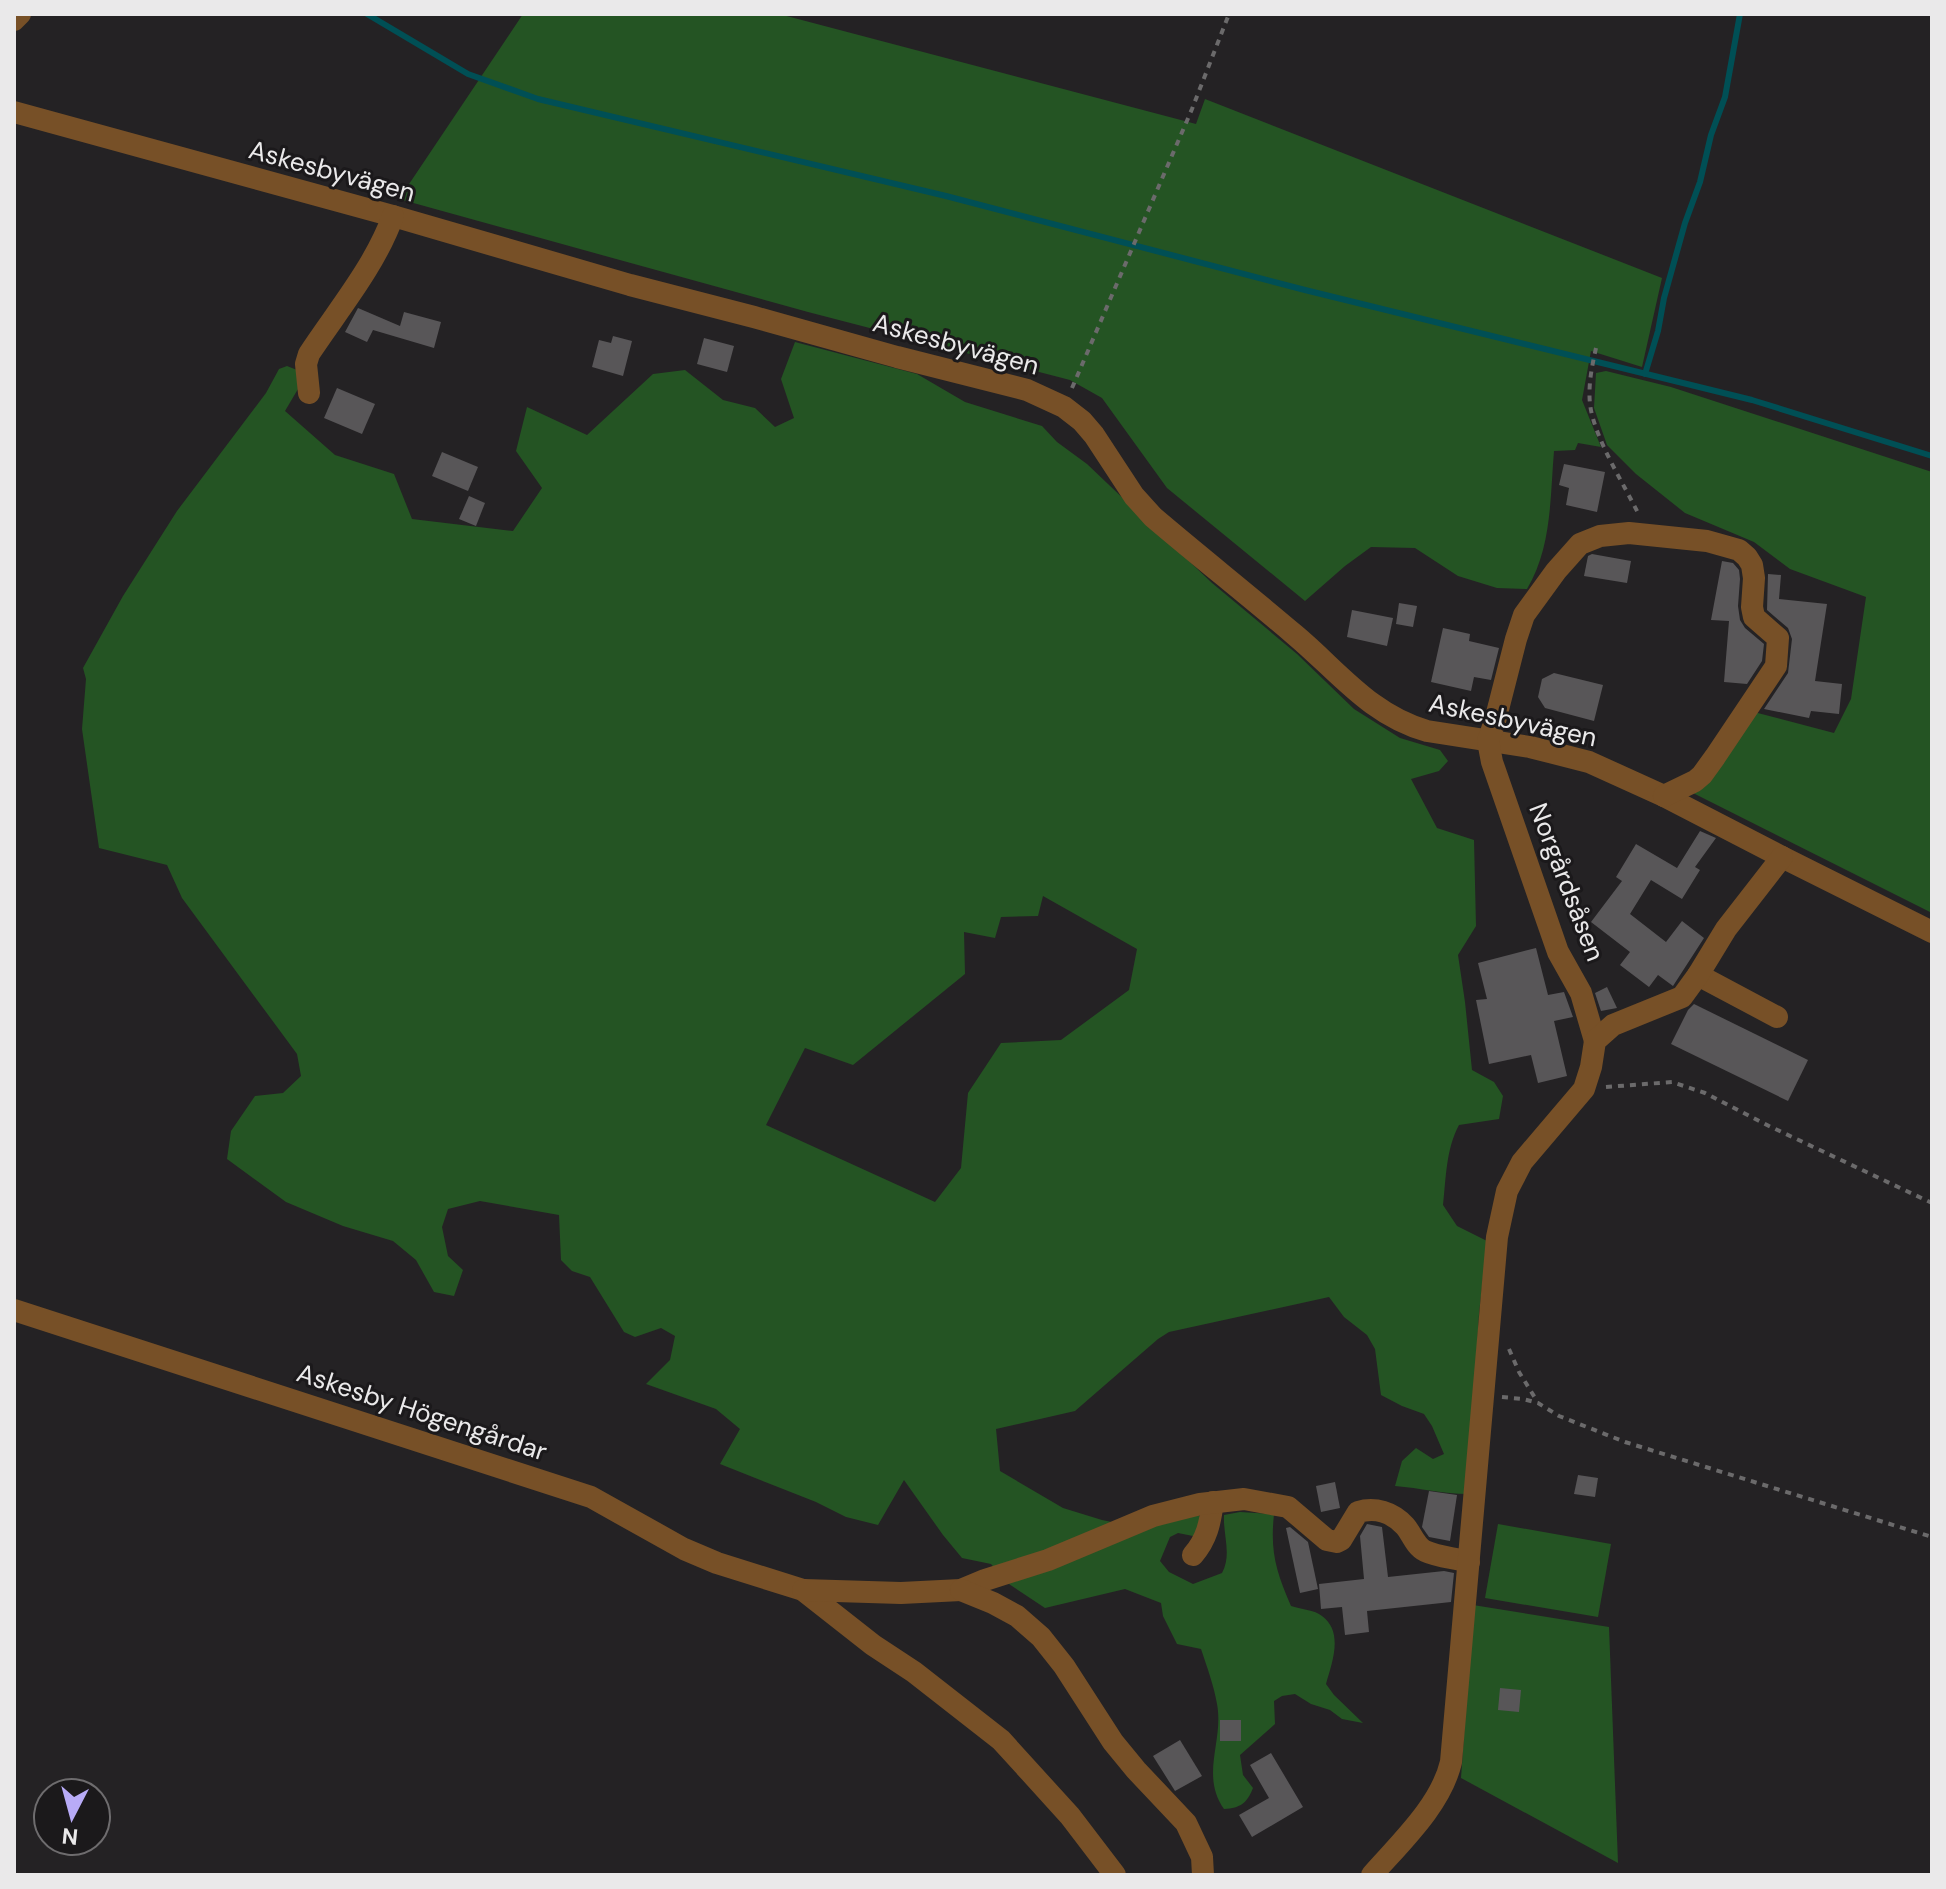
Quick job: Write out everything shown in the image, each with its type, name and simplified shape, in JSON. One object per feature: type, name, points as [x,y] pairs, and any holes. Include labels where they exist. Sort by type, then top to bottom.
[{"type":"street","points":[[14,20],[20,14]]},
{"type":"street","name":"Askesbyvägen","points":[[14,112],[630,285],[1027,390],[1064,407],[1082,421],[1134,496],[1153,517],[1297,637],[1374,707],[1411,727],[1544,750],[1589,762],[1664,796],[1932,932]]},
{"type":"street","points":[[309,393],[306,364],[309,354],[382,242],[393,216]]},
{"type":"street","points":[[1488,741],[1524,615],[1580,544],[1600,536],[1629,533],[1707,541],[1739,550],[1752,565],[1754,617],[1778,638],[1776,666],[1702,775],[1664,796]]},
{"type":"street","name":"Norgårdsåsen","points":[[1488,741],[1492,762],[1558,952],[1581,993],[1595,1041]]},
{"type":"street","points":[[1372,1875],[1434,1803],[1449,1773],[1497,1237],[1507,1191],[1522,1162],[1584,1089],[1595,1041],[1613,1025],[1682,997],[1726,929],[1782,857]]},
{"type":"street","points":[[1698,975],[1777,1017]]},
{"type":"street","name":"Askesby Högengårdar","points":[[14,1310],[591,1497],[684,1549],[717,1563],[803,1590],[901,1593],[961,1590],[1048,1560],[1153,1516],[1200,1504],[1244,1499],[1288,1507],[1327,1540],[1337,1542],[1358,1512],[1378,1510],[1394,1517],[1427,1552],[1469,1562]]},
{"type":"street","points":[[1193,1555],[1207,1535],[1213,1502]]},
{"type":"street","name":"Askesby Högengårdar","points":[[803,1590],[1001,1740],[1070,1816],[1115,1875]]},
{"type":"street","name":"Askesby Högengårdar","points":[[961,1590],[1017,1616],[1041,1637],[1064,1666],[1113,1742],[1186,1823],[1202,1857],[1203,1875]]},
{"type":"path","points":[[1064,407],[1192,109],[1229,14]]},
{"type":"path","points":[[1596,348],[1591,372],[1590,408],[1601,440],[1649,535]]},
{"type":"path","points":[[1584,1089],[1672,1082],[1705,1093],[1932,1203]]},
{"type":"path","points":[[1490,1317],[1496,1319],[1519,1372],[1538,1403]]},
{"type":"path","points":[[1484,1397],[1538,1403],[1559,1416],[1625,1442],[1932,1537]]},
{"type":"green space","points":[[523,14],[779,14],[1196,124],[1205,99],[1662,278],[1642,367],[1591,351],[1582,400],[1601,447],[1578,443],[1575,450],[1554,451],[1545,539],[1527,589],[1497,588],[1458,576],[1415,548],[1371,547],[1305,601],[1167,488],[1102,398],[1070,380],[808,312],[399,199]]},
{"type":"green space","points":[[795,342],[917,374],[965,402],[1042,426],[1057,442],[1087,464],[1212,583],[1297,654],[1354,709],[1400,738],[1440,750],[1448,761],[1439,771],[1411,779],[1437,828],[1474,840],[1476,926],[1458,955],[1472,1070],[1494,1082],[1503,1096],[1499,1119],[1459,1125],[1449,1154],[1443,1205],[1457,1226],[1487,1241],[1479,1314],[1468,1494],[1395,1486],[1402,1461],[1416,1448],[1433,1459],[1444,1454],[1424,1414],[1381,1395],[1375,1349],[1367,1335],[1344,1317],[1329,1297],[1169,1332],[1075,1411],[996,1429],[1000,1471],[1063,1508],[1131,1526],[1198,1512],[1203,1526],[1193,1536],[1178,1533],[1170,1537],[1160,1561],[1169,1572],[1193,1584],[1222,1573],[1227,1552],[1224,1515],[1240,1512],[1274,1514],[1275,1561],[1291,1606],[1315,1612],[1329,1623],[1335,1639],[1326,1684],[1363,1723],[1342,1719],[1295,1694],[1274,1701],[1275,1724],[1240,1755],[1243,1775],[1253,1788],[1246,1801],[1239,1806],[1224,1809],[1217,1796],[1213,1771],[1218,1731],[1217,1704],[1201,1649],[1177,1644],[1163,1616],[1161,1603],[1125,1589],[1045,1608],[1009,1584],[991,1564],[962,1558],[904,1480],[878,1525],[846,1517],[720,1464],[740,1429],[716,1409],[646,1384],[670,1360],[675,1336],[661,1328],[635,1337],[624,1332],[590,1277],[572,1271],[561,1260],[559,1215],[480,1201],[448,1209],[442,1227],[448,1256],[463,1270],[454,1296],[434,1292],[416,1260],[393,1241],[343,1226],[286,1202],[227,1159],[231,1131],[255,1096],[283,1093],[301,1076],[297,1054],[182,898],[167,865],[99,848],[82,729],[86,679],[83,668],[123,596],[177,511],[266,393],[279,369],[287,366],[297,370],[298,389],[285,411],[335,455],[394,474],[412,519],[513,531],[542,488],[516,451],[527,407],[587,435],[653,374],[685,370],[723,400],[755,408],[775,427],[794,418],[781,379]],"holes":[[[1043,896],[1137,949],[1129,990],[1061,1040],[1001,1043],[968,1093],[961,1168],[935,1202],[766,1125],[805,1048],[853,1065],[965,974],[964,932],[995,938],[1001,917],[1038,916]]]},
{"type":"green space","points":[[1606,371],[1671,387],[1932,472],[1932,913],[1693,793],[1750,711],[1834,733],[1851,699],[1866,597],[1790,569],[1754,542],[1685,513],[1636,474],[1607,445],[1594,408],[1596,373]]},
{"type":"green space","points":[[1498,1524],[1611,1544],[1598,1617],[1485,1598]]},
{"type":"green space","points":[[1473,1605],[1609,1627],[1618,1863],[1461,1778]]},
{"type":"building","points":[[358,308],[400,326],[404,312],[441,322],[434,348],[373,330],[367,342],[345,332]]},
{"type":"building","points":[[613,336],[632,341],[623,376],[592,367],[599,340],[611,343]]},
{"type":"building","points":[[704,338],[734,346],[727,372],[697,364]]},
{"type":"building","points":[[337,388],[375,404],[362,434],[324,418]]},
{"type":"building","points":[[442,452],[478,467],[468,491],[432,476]]},
{"type":"building","points":[[1564,464],[1605,472],[1597,512],[1566,505],[1569,488],[1559,485]]},
{"type":"building","points":[[469,496],[485,503],[476,526],[459,519]]},
{"type":"building","points":[[1592,554],[1631,561],[1627,583],[1584,576],[1588,556]]},
{"type":"building","points":[[1722,561],[1733,563],[1739,570],[1740,620],[1764,644],[1762,661],[1747,684],[1724,682],[1729,621],[1711,620]]},
{"type":"building","points":[[1768,574],[1781,575],[1779,599],[1827,604],[1815,681],[1842,684],[1839,714],[1811,711],[1809,718],[1764,709],[1788,673],[1792,639],[1788,628],[1767,610]]},
{"type":"building","points":[[1399,603],[1417,606],[1413,627],[1396,624]]},
{"type":"building","points":[[1352,610],[1393,618],[1387,646],[1347,637]]},
{"type":"building","points":[[1443,628],[1470,634],[1469,641],[1499,648],[1491,680],[1474,677],[1471,691],[1431,682]]},
{"type":"building","points":[[1554,673],[1603,685],[1594,721],[1545,708],[1538,697],[1542,679]]},
{"type":"building","points":[[1700,831],[1716,838],[1695,867],[1700,870],[1682,899],[1651,880],[1630,914],[1666,942],[1682,921],[1704,938],[1673,986],[1658,975],[1649,987],[1620,965],[1630,952],[1591,922],[1622,881],[1616,877],[1636,844],[1677,868]]},
{"type":"building","points":[[1536,948],[1548,995],[1564,992],[1573,1017],[1554,1021],[1567,1076],[1538,1083],[1531,1055],[1489,1064],[1476,1000],[1487,999],[1478,963]]},
{"type":"building","points":[[1607,987],[1617,1008],[1601,1011],[1595,993]]},
{"type":"building","points":[[1694,1004],[1808,1060],[1788,1101],[1671,1044]]},
{"type":"building","points":[[1578,1475],[1598,1478],[1595,1497],[1574,1494]]},
{"type":"building","points":[[1335,1482],[1340,1508],[1321,1512],[1316,1486]]},
{"type":"building","points":[[1429,1491],[1457,1495],[1450,1541],[1429,1537],[1422,1527]]},
{"type":"building","points":[[1367,1524],[1382,1527],[1388,1577],[1444,1571],[1454,1573],[1451,1602],[1367,1611],[1369,1632],[1345,1635],[1342,1607],[1321,1609],[1319,1584],[1364,1579],[1360,1536]]},
{"type":"building","points":[[1290,1527],[1308,1542],[1318,1589],[1300,1593],[1286,1528]]},
{"type":"building","points":[[1500,1688],[1521,1690],[1519,1712],[1498,1710]]},
{"type":"building","points":[[1220,1720],[1241,1720],[1241,1741],[1220,1741]]},
{"type":"building","points":[[1180,1740],[1202,1776],[1175,1791],[1153,1756]]},
{"type":"building","points":[[1271,1753],[1303,1807],[1252,1837],[1239,1815],[1269,1798],[1250,1765]]},
{"type":"waterway","points":[[367,14],[468,74],[538,99],[946,196],[1305,290],[1752,400],[1932,456]]},
{"type":"waterway","points":[[1645,374],[1685,223],[1725,97],[1740,14]]}]
